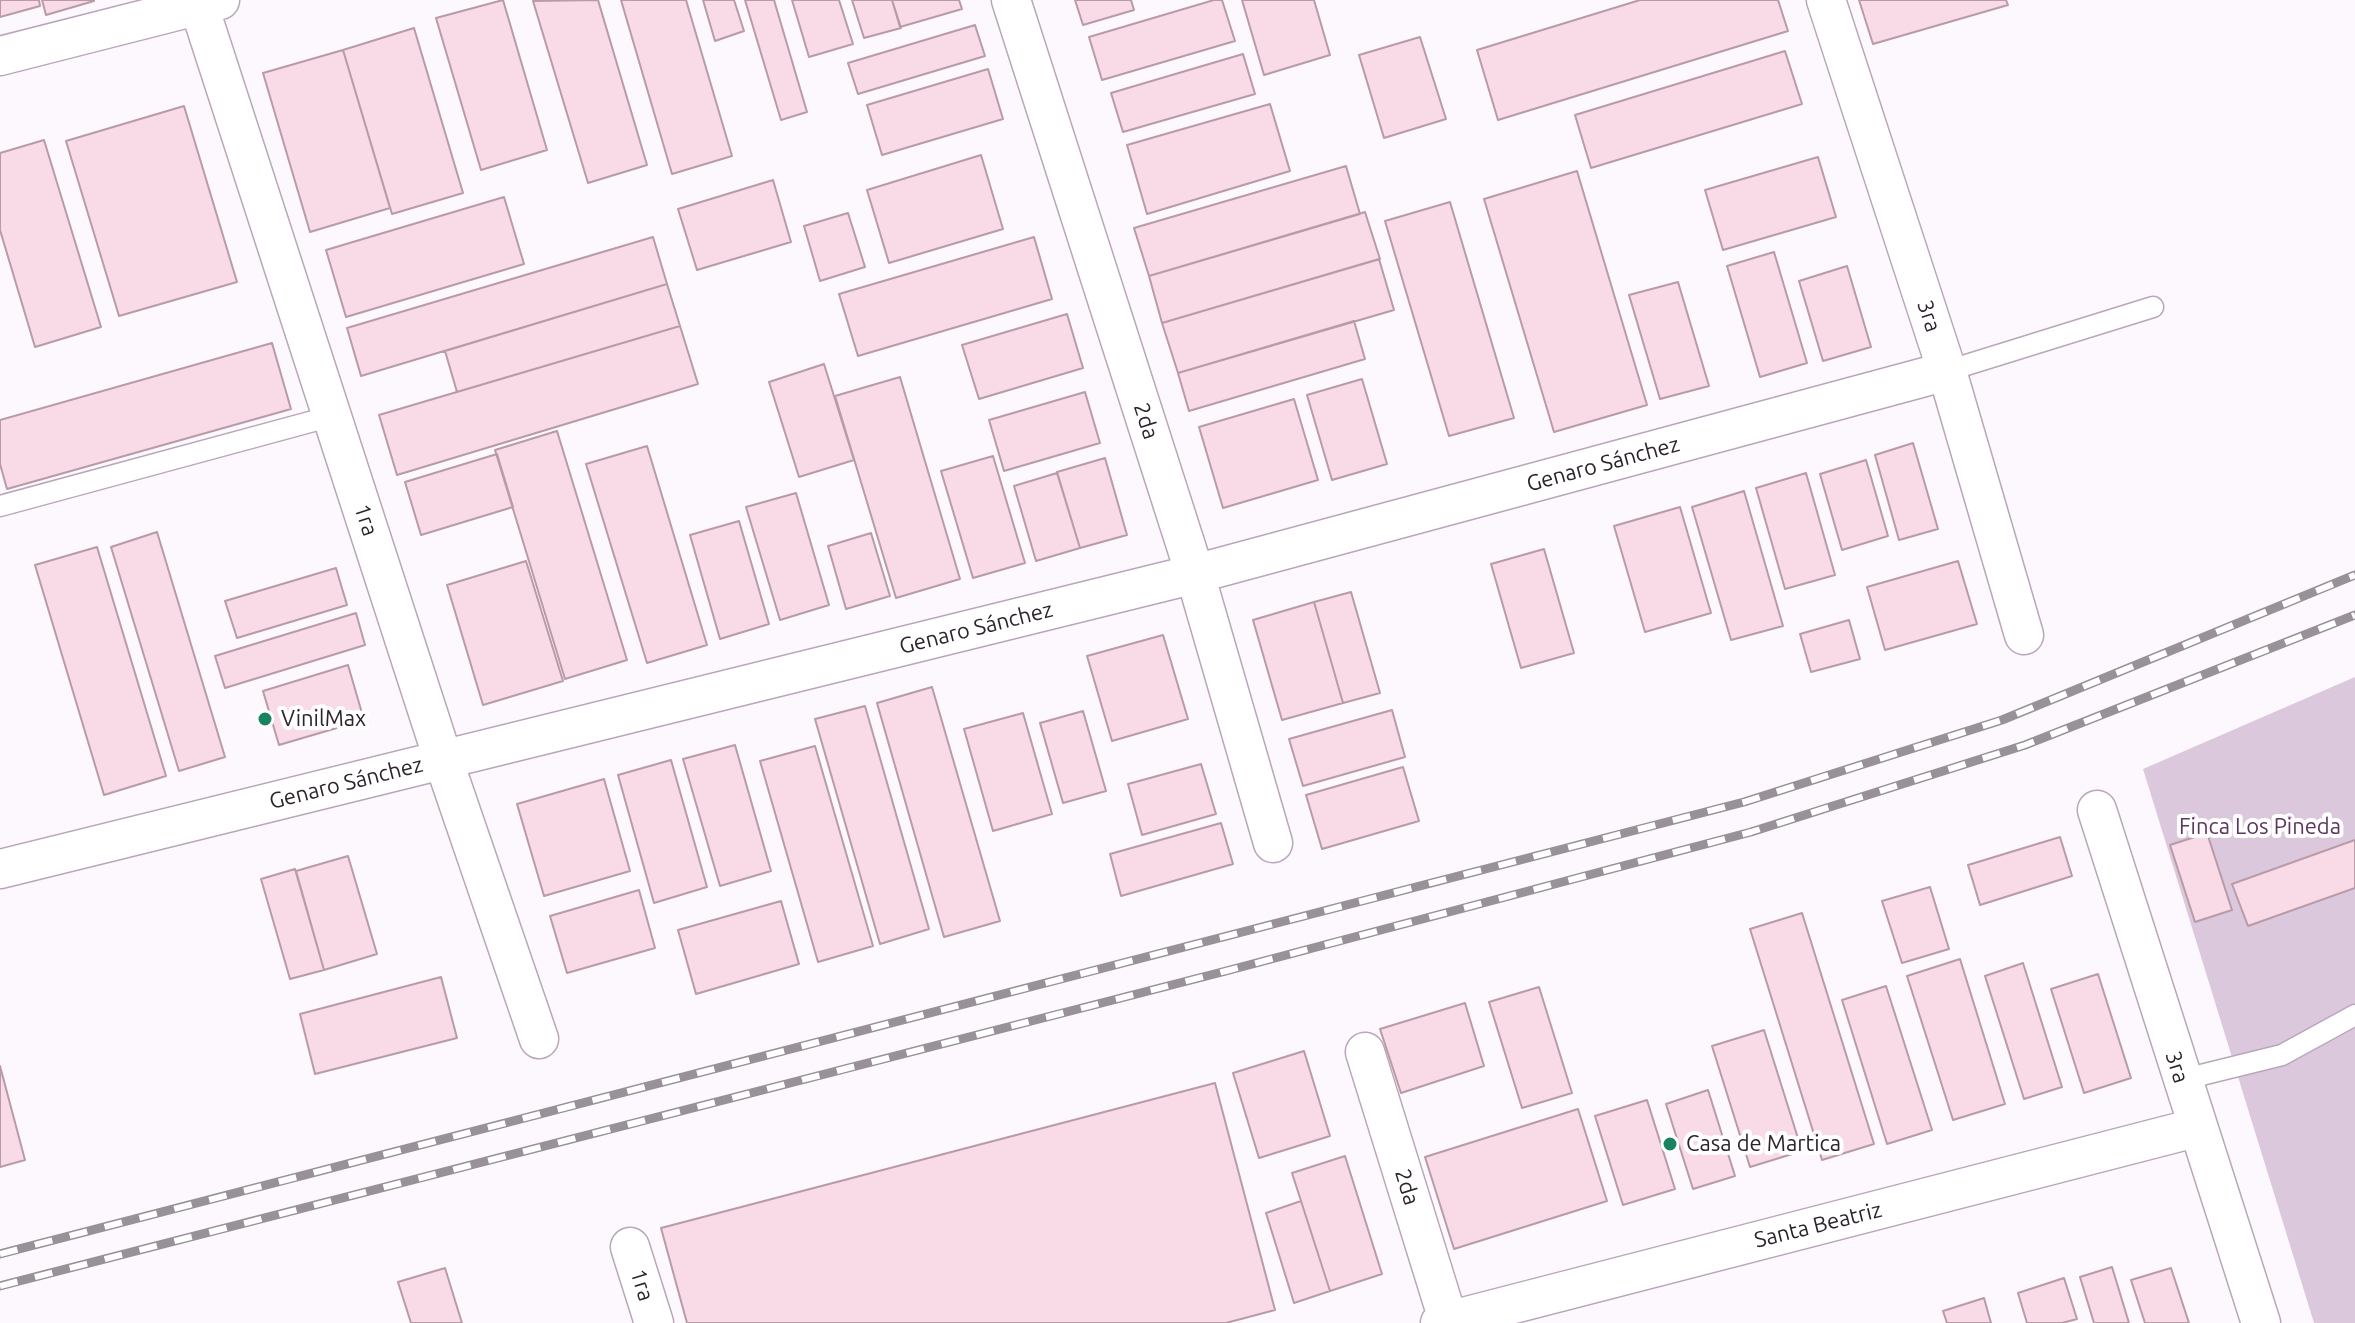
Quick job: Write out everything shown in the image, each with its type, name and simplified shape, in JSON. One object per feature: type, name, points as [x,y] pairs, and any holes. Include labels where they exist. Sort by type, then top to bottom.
[{"type":"street","name":"2da","points":[[1011,0],[1195,574],[1273,843]]},
{"type":"street","name":"3ra","points":[[1826,0],[1947,371],[2024,635]]},
{"type":"street","points":[[0,56],[205,2]]},
{"type":"street","name":"1ra","points":[[205,2],[332,416],[443,759],[539,1039]]},
{"type":"street","name":"Genaro Sánchez","points":[[0,869],[1195,574],[1947,371]]},
{"type":"street","name":"3ra","points":[[2097,810],[2195,1128],[2261,1323]]},
{"type":"street","name":"2da","points":[[1365,1052],[1446,1322]]},
{"type":"street","name":"Santa Beatriz","points":[[1446,1322],[2195,1128]]},
{"type":"street","name":"1ra","points":[[630,1247],[654,1323]]},
{"type":"lane","points":[[1947,371],[2153,307]]},
{"type":"lane","points":[[0,506],[332,416]]},
{"type":"lane","points":[[2181,1080],[2282,1055],[2355,1015]]},
{"type":"green space","name":"Finca Los Pineda","points":[[2355,677],[2355,1323],[2314,1323],[2143,769]]},
{"type":"building","points":[[0,0],[39,0],[40,6],[0,17]]},
{"type":"building","points":[[42,0],[94,0],[94,1],[46,15]]},
{"type":"building","points":[[503,0],[547,150],[481,170],[436,18]]},
{"type":"building","points":[[598,0],[647,165],[588,183],[533,1]]},
{"type":"building","points":[[621,0],[686,0],[732,156],[672,174]]},
{"type":"building","points":[[703,0],[734,0],[744,31],[715,41]]},
{"type":"building","points":[[745,0],[774,0],[807,112],[781,120]]},
{"type":"building","points":[[792,0],[839,0],[853,44],[809,57]]},
{"type":"building","points":[[852,0],[892,0],[901,28],[864,38]]},
{"type":"building","points":[[892,0],[959,0],[962,9],[900,27]]},
{"type":"building","points":[[1075,0],[1131,0],[1134,10],[1083,25]]},
{"type":"building","points":[[1222,0],[1235,41],[1102,80],[1089,37]]},
{"type":"building","points":[[1242,0],[1314,0],[1330,55],[1264,75]]},
{"type":"building","points":[[1640,0],[1778,0],[1788,31],[1498,120],[1477,50]]},
{"type":"building","points":[[1859,0],[2006,0],[2008,5],[1873,44]]},
{"type":"building","points":[[975,25],[985,56],[858,94],[848,63]]},
{"type":"building","points":[[414,28],[463,193],[392,214],[343,50]]},
{"type":"building","points":[[1420,37],[1446,119],[1384,138],[1359,55]]},
{"type":"building","points":[[343,50],[390,208],[310,232],[263,73]]},
{"type":"building","points":[[1785,51],[1802,104],[1591,168],[1575,115]]},
{"type":"building","points":[[1243,54],[1255,94],[1123,132],[1111,93]]},
{"type":"building","points":[[988,69],[1003,119],[882,155],[867,105]]},
{"type":"building","points":[[1270,104],[1290,171],[1147,214],[1127,145]]},
{"type":"building","points":[[184,106],[237,282],[119,316],[66,141]]},
{"type":"building","points":[[44,140],[101,327],[35,347],[0,230],[0,153]]},
{"type":"building","points":[[981,155],[1003,229],[889,263],[867,190]]},
{"type":"building","points":[[1818,157],[1836,217],[1723,250],[1705,190]]},
{"type":"building","points":[[1346,166],[1360,214],[1149,276],[1134,228]]},
{"type":"building","points":[[1577,171],[1647,405],[1554,432],[1484,199]]},
{"type":"building","points":[[773,180],[791,242],[697,270],[678,209]]},
{"type":"building","points":[[504,197],[524,264],[346,317],[326,250]]},
{"type":"building","points":[[1450,202],[1514,418],[1449,436],[1385,221]]},
{"type":"building","points":[[1365,212],[1380,259],[1162,323],[1149,276]]},
{"type":"building","points":[[848,213],[865,267],[820,281],[804,226]]},
{"type":"building","points":[[653,237],[667,284],[361,376],[347,328]]},
{"type":"building","points":[[1034,237],[1052,299],[858,356],[839,294]]},
{"type":"building","points":[[1774,252],[1807,363],[1760,377],[1727,266]]},
{"type":"building","points":[[1379,259],[1394,310],[1178,373],[1162,323]]},
{"type":"building","points":[[1847,266],[1871,347],[1823,361],[1799,281]]},
{"type":"building","points":[[1678,282],[1709,386],[1660,399],[1629,295]]},
{"type":"building","points":[[667,284],[680,326],[457,392],[445,351]]},
{"type":"building","points":[[1067,314],[1083,368],[979,399],[962,345]]},
{"type":"building","points":[[1354,321],[1365,359],[1189,411],[1178,373]]},
{"type":"building","points":[[680,326],[698,384],[397,475],[379,415]]},
{"type":"building","points":[[272,343],[291,409],[7,489],[0,464],[0,420]]},
{"type":"building","points":[[824,364],[854,460],[799,477],[769,382]]},
{"type":"building","points":[[900,377],[960,579],[896,598],[835,396]]},
{"type":"building","points":[[1362,379],[1387,464],[1332,480],[1307,395]]},
{"type":"building","points":[[1085,392],[1100,443],[1004,471],[989,420]]},
{"type":"building","points":[[1294,399],[1318,480],[1223,508],[1199,427]]},
{"type":"building","points":[[557,431],[627,660],[565,679],[495,450]]},
{"type":"building","points":[[1913,443],[1938,529],[1899,540],[1875,455]]},
{"type":"building","points":[[647,446],[707,645],[647,663],[586,464]]},
{"type":"building","points":[[497,454],[513,507],[421,535],[405,482]]},
{"type":"building","points":[[993,456],[1025,563],[973,578],[941,471]]},
{"type":"building","points":[[1105,458],[1127,535],[1080,548],[1057,472]]},
{"type":"building","points":[[1866,460],[1888,536],[1842,550],[1820,474]]},
{"type":"building","points":[[1057,473],[1080,548],[1036,561],[1014,486]]},
{"type":"building","points":[[1806,473],[1835,575],[1785,589],[1756,488]]},
{"type":"building","points":[[1744,491],[1783,626],[1731,640],[1692,507]]},
{"type":"building","points":[[796,493],[829,605],[780,620],[746,507]]},
{"type":"building","points":[[1680,507],[1711,613],[1645,632],[1614,526]]},
{"type":"building","points":[[739,521],[769,624],[720,639],[690,535]]},
{"type":"building","points":[[157,532],[225,757],[179,771],[111,547]]},
{"type":"building","points":[[871,533],[890,596],[846,609],[828,546]]},
{"type":"building","points":[[97,547],[166,776],[104,795],[35,565]]},
{"type":"building","points":[[1544,549],[1574,653],[1521,668],[1491,564]]},
{"type":"building","points":[[526,561],[563,681],[483,705],[447,585]]},
{"type":"building","points":[[1958,561],[1977,624],[1885,650],[1867,587]]},
{"type":"building","points":[[336,568],[347,605],[237,638],[225,601]]},
{"type":"building","points":[[1351,592],[1380,693],[1343,703],[1314,602]]},
{"type":"building","points":[[1314,602],[1343,703],[1282,720],[1253,620]]},
{"type":"building","points":[[356,613],[365,645],[225,688],[215,656]]},
{"type":"building","points":[[1849,620],[1860,659],[1811,672],[1800,634]]},
{"type":"building","points":[[1163,635],[1188,719],[1112,741],[1087,656]]},
{"type":"building","points":[[348,665],[364,720],[279,745],[263,691]]},
{"type":"building","points":[[932,687],[1000,921],[944,937],[877,703]]},
{"type":"building","points":[[865,706],[929,929],[880,944],[815,719]]},
{"type":"building","points":[[1392,710],[1405,757],[1303,786],[1289,739]]},
{"type":"building","points":[[1083,711],[1106,791],[1063,803],[1040,723]]},
{"type":"building","points":[[1023,713],[1052,814],[993,831],[964,729]]},
{"type":"building","points":[[735,745],[771,871],[720,886],[683,759]]},
{"type":"building","points":[[815,746],[873,946],[818,962],[760,761]]},
{"type":"building","points":[[671,760],[707,887],[654,903],[618,775]]},
{"type":"building","points":[[1201,764],[1216,814],[1142,835],[1128,784]]},
{"type":"building","points":[[1403,767],[1419,821],[1322,849],[1306,795]]},
{"type":"building","points":[[604,779],[630,871],[544,896],[517,804]]},
{"type":"building","points":[[1221,823],[1233,864],[1121,896],[1110,854]]},
{"type":"building","points":[[2207,833],[2232,910],[2195,922],[2170,845]]},
{"type":"building","points":[[2060,837],[2072,876],[1980,905],[1968,865]]},
{"type":"building","points":[[2355,840],[2355,888],[2248,926],[2232,884]]},
{"type":"building","points":[[348,856],[377,954],[324,970],[296,871]]},
{"type":"building","points":[[295,869],[324,970],[290,979],[261,879]]},
{"type":"building","points":[[1930,887],[1949,949],[1902,963],[1882,901]]},
{"type":"building","points":[[639,890],[655,948],[567,973],[550,916]]},
{"type":"building","points":[[781,901],[799,964],[696,994],[678,930]]},
{"type":"building","points":[[1802,913],[1874,1144],[1822,1160],[1750,929]]},
{"type":"building","points":[[1960,959],[2005,1104],[1953,1120],[1907,976]]},
{"type":"building","points":[[2023,963],[2062,1087],[2024,1099],[1985,976]]},
{"type":"building","points":[[2098,974],[2131,1078],[2084,1093],[2051,989]]},
{"type":"building","points":[[441,977],[457,1038],[315,1074],[300,1014]]},
{"type":"building","points":[[1886,986],[1932,1130],[1887,1144],[1842,1000]]},
{"type":"building","points":[[1539,987],[1572,1093],[1522,1108],[1489,1002]]},
{"type":"building","points":[[1465,1003],[1484,1066],[1401,1093],[1380,1029]]},
{"type":"building","points":[[1764,1030],[1802,1151],[1750,1167],[1712,1046]]},
{"type":"building","points":[[1304,1051],[1330,1136],[1259,1158],[1233,1073]]},
{"type":"building","points":[[0,1066],[25,1160],[0,1167]]},
{"type":"building","points":[[1215,1083],[1275,1310],[1226,1323],[687,1323],[661,1228]]},
{"type":"building","points":[[1708,1090],[1735,1176],[1693,1189],[1666,1104]]},
{"type":"building","points":[[1647,1100],[1675,1189],[1623,1205],[1595,1116]]},
{"type":"building","points":[[1578,1109],[1607,1201],[1454,1249],[1425,1157]]},
{"type":"building","points":[[1345,1156],[1382,1274],[1330,1291],[1292,1173]]},
{"type":"building","points":[[1301,1201],[1330,1291],[1294,1303],[1266,1213]]},
{"type":"building","points":[[2112,1267],[2129,1323],[2094,1323],[2080,1277]]},
{"type":"building","points":[[445,1268],[462,1323],[411,1323],[398,1282]]},
{"type":"building","points":[[2171,1268],[2189,1323],[2145,1323],[2131,1280]]},
{"type":"building","points":[[2064,1278],[2077,1319],[2062,1323],[2027,1323],[2018,1293]]},
{"type":"building","points":[[1984,1298],[1991,1323],[1947,1323],[1943,1311]]},
{"type":"railway","points":[[0,1254],[1744,802],[2002,720],[2355,575]]},
{"type":"railway","points":[[0,1286],[1226,971],[1751,832],[2025,745],[2355,615]]},
{"type":"place","name":"VinilMax","points":[[265,719]]},
{"type":"place","name":"Casa de Martica","points":[[1670,1144]]}]
